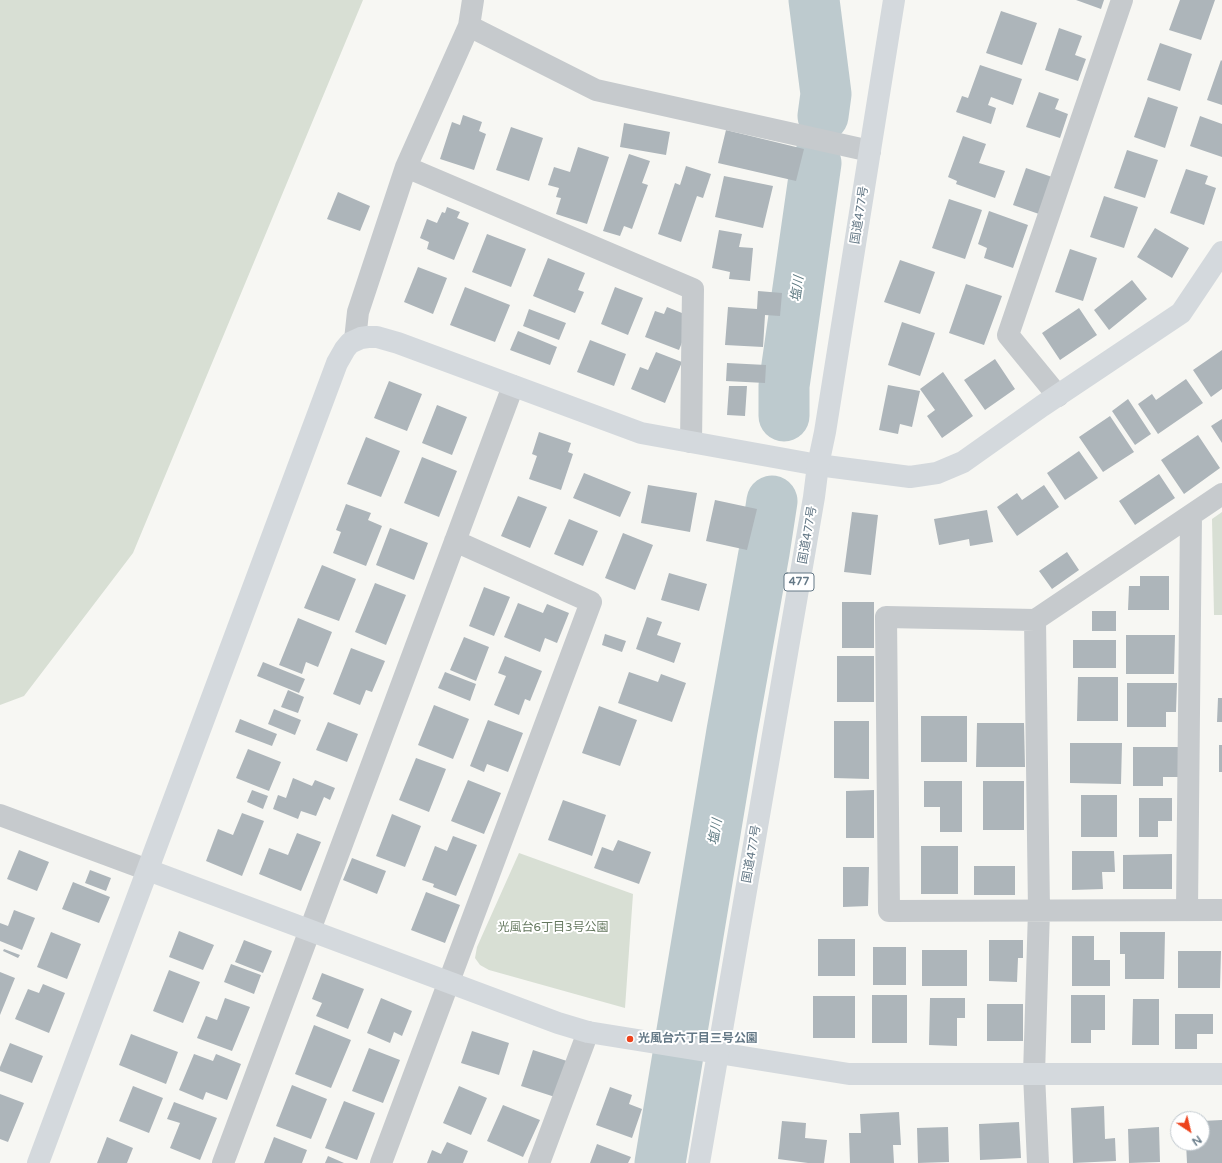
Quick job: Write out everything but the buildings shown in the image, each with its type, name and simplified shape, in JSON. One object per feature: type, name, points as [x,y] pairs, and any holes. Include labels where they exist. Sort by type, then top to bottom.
[{"type":"main road","name":"国道477号","points":[[699,1163],[814,497],[818,465],[825,432],[894,0]]},
{"type":"main road","points":[[38,1163],[337,363],[345,349],[355,340],[368,337],[377,337],[641,433],[818,465],[910,477],[937,473],[963,462],[1181,313],[1221,255]]},
{"type":"main road","points":[[148,870],[448,983],[558,1023],[588,1032],[849,1074],[1222,1074]]},
{"type":"street","points":[[355,340],[358,312],[406,167],[469,26],[473,0]]},
{"type":"street","points":[[1058,396],[1008,335],[1122,0]]},
{"type":"street","points":[[469,26],[596,90],[870,151]]},
{"type":"street","points":[[406,167],[693,289],[691,442]]},
{"type":"street","points":[[223,1163],[513,386]]},
{"type":"street","points":[[1222,494],[1035,620],[886,617],[889,911],[1222,910]]},
{"type":"street","points":[[1188,910],[1191,515]]},
{"type":"street","points":[[381,1163],[591,602],[455,541]]},
{"type":"street","points":[[1035,620],[1039,910],[1034,1074],[1038,1163]]},
{"type":"street","points":[[0,815],[148,870]]},
{"type":"street","points":[[539,1163],[588,1032]]},
{"type":"green space","points":[[0,0],[363,0],[133,553],[24,696],[0,705]]},
{"type":"green space","points":[[1222,512],[1222,615],[1214,615],[1212,519]]},
{"type":"green space","name":"光風台6丁目3号公園","points":[[519,853],[633,894],[625,1008],[489,970],[480,965],[475,958],[477,947]]},
{"type":"waterway","name":"塩川","points":[[814,0],[826,94],[823,116]]},
{"type":"waterway","name":"塩川","points":[[784,416],[784,386],[816,163]]},
{"type":"waterway","name":"塩川","points":[[660,1163],[772,501]]},
{"type":"place","name":"光風台六丁目三号公園","points":[[630,1039]]}]
